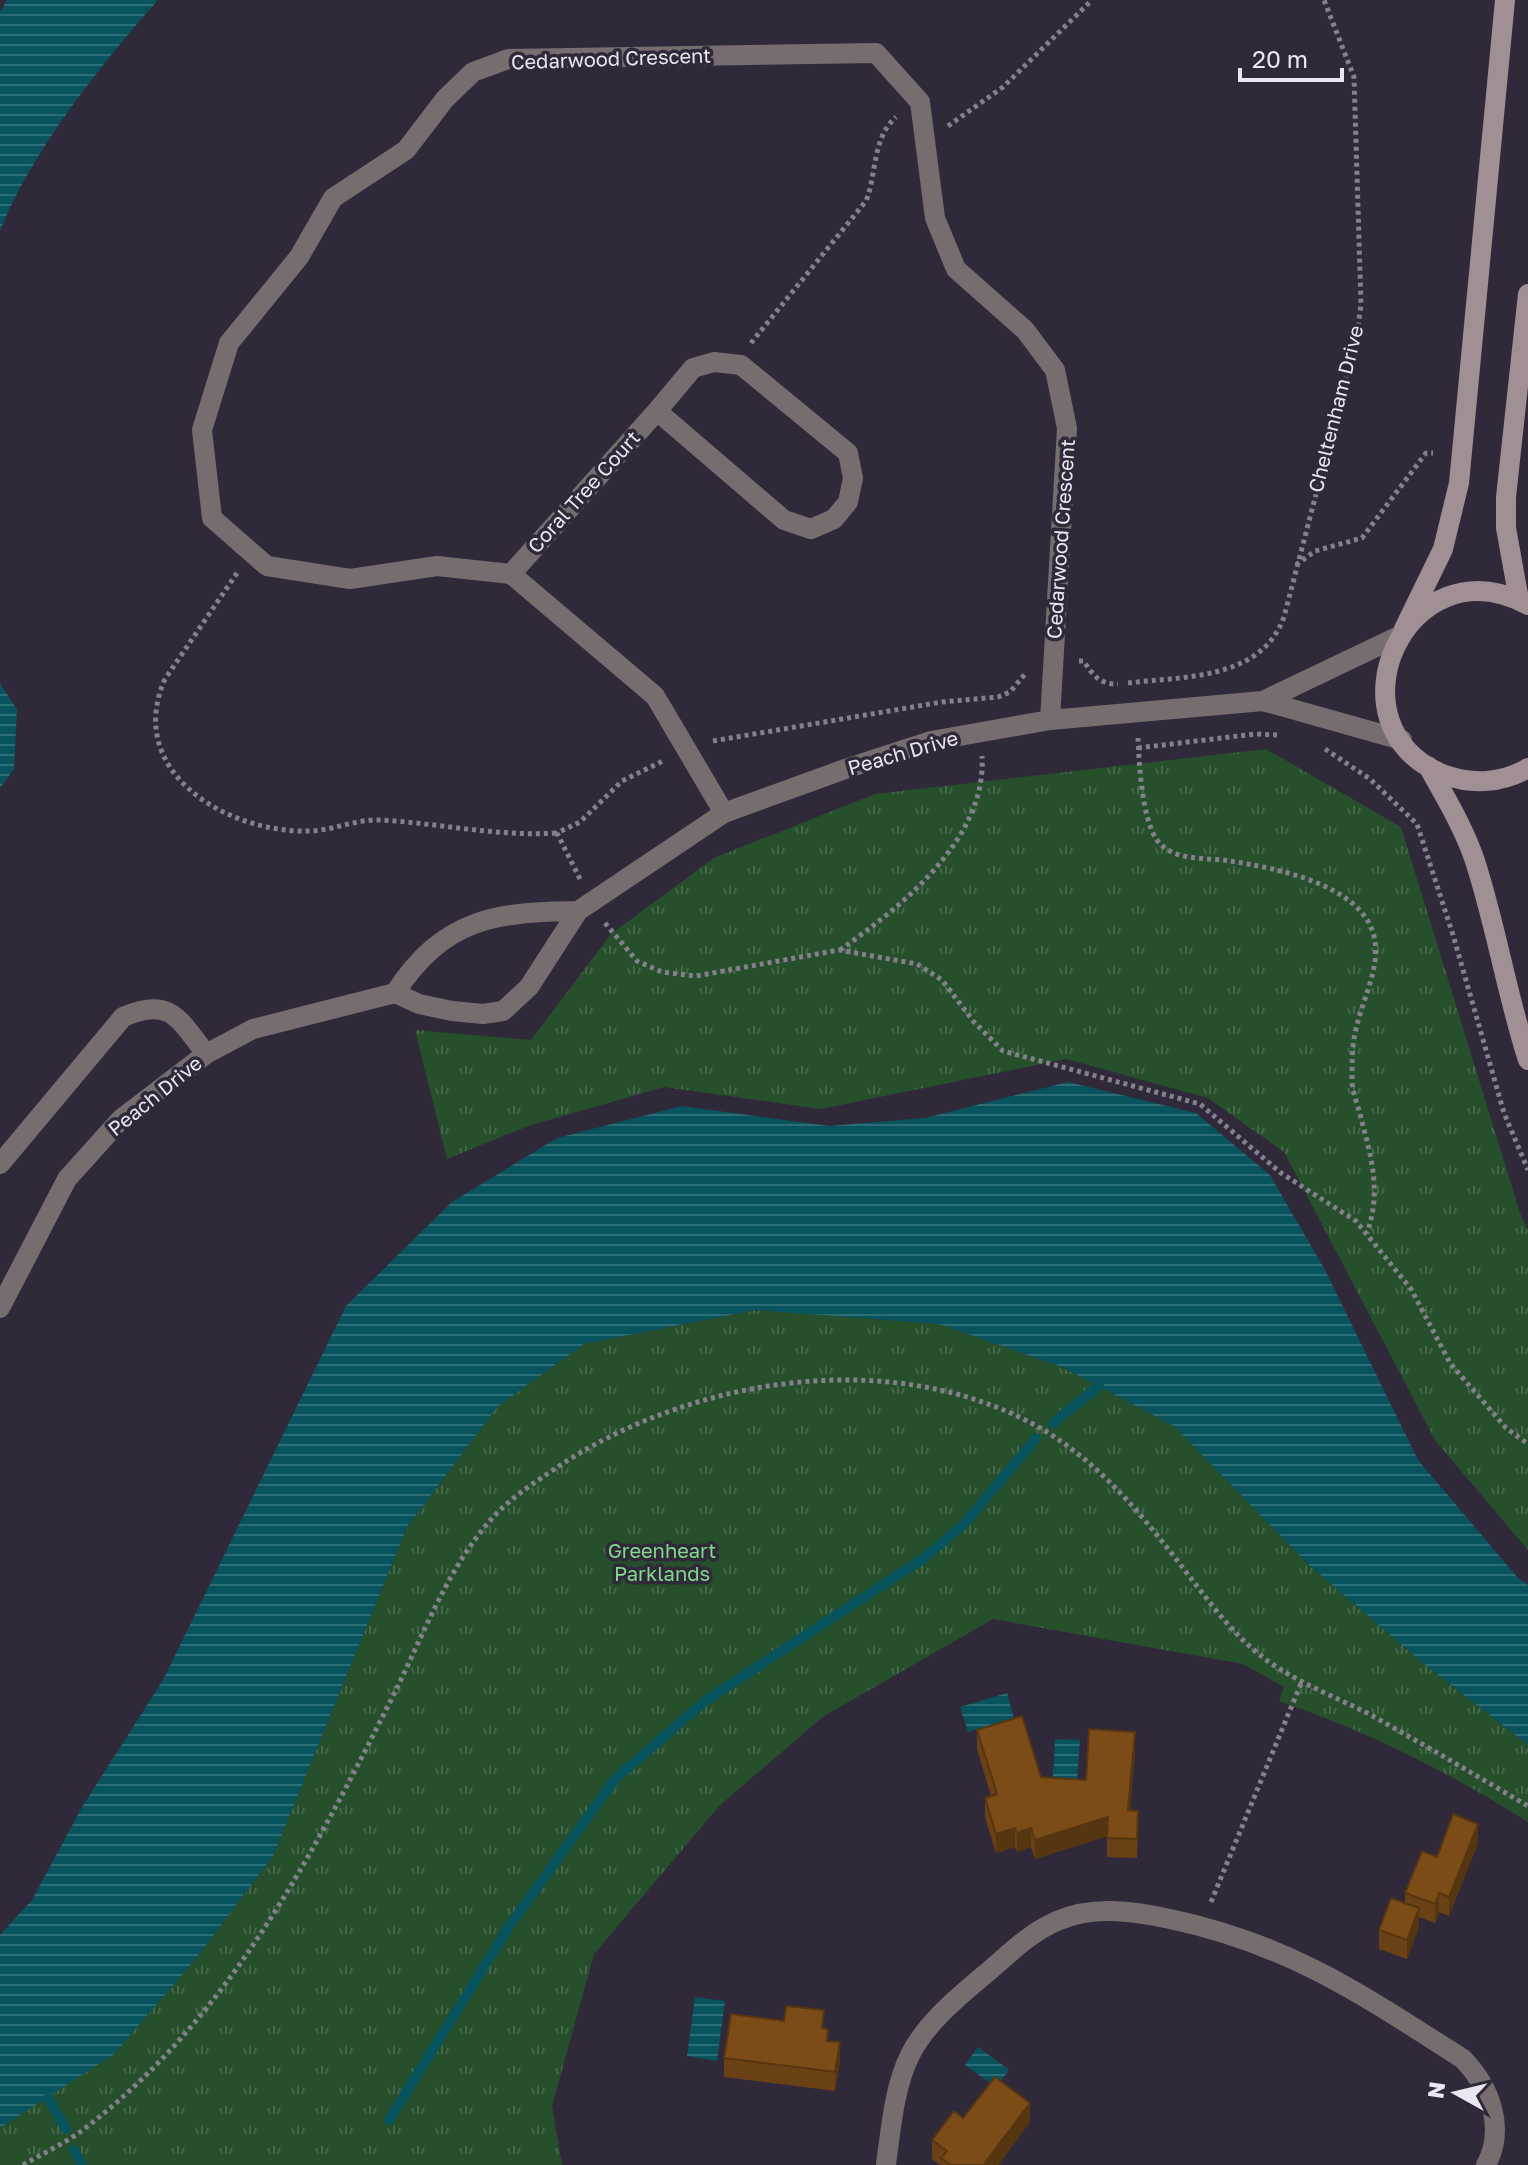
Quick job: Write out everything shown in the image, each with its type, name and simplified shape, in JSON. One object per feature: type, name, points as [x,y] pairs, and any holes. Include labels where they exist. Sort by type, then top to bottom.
[{"type":"main road","points":[[1505,0],[1459,483],[1443,549],[1386,670],[1385,695],[1390,718],[1402,740],[1427,765],[1450,805],[1475,861],[1507,994],[1528,1060]]},
{"type":"main road","points":[[1524,602],[1506,528],[1506,497],[1528,294]]},
{"type":"main road","points":[[1402,633],[1425,609],[1450,596],[1492,592],[1524,602]]},
{"type":"main road","points":[[1427,765],[1450,777],[1475,782],[1500,780],[1528,768]]},
{"type":"street","name":"Cedarwood Crescent","points":[[511,574],[437,566],[350,579],[267,566],[212,518],[202,430],[229,343],[299,257],[333,198],[406,150],[445,99],[473,72],[508,59],[876,53],[920,102],[935,218],[956,269],[1025,330],[1055,370],[1067,428],[1050,720]]},
{"type":"street","name":"Coral Tree Court","points":[[511,574],[693,368],[714,362],[741,365]]},
{"type":"street","points":[[657,411],[784,520],[811,529],[834,519],[848,502],[853,478],[848,453],[741,365]]},
{"type":"street","points":[[511,574],[655,696],[724,813]]},
{"type":"street","name":"Peach Drive","points":[[1263,701],[1402,633]]},
{"type":"street","name":"Peach Drive","points":[[0,1308],[67,1179],[121,1119],[206,1054],[268,1023],[395,993],[419,1004],[452,1011],[503,1011],[529,987],[585,907],[724,813],[931,741],[1050,720],[1263,701],[1402,740]]},
{"type":"street","name":"Peach Drive","points":[[395,993],[421,960],[460,928],[478,920],[585,907]]},
{"type":"street","points":[[0,1164],[123,1017],[151,1007],[163,1009],[177,1016],[206,1054]]},
{"type":"street","points":[[886,2165],[894,2095],[909,2052],[954,2000],[1018,1946],[1057,1921],[1100,1912],[1141,1913],[1255,1940],[1343,1982],[1463,2059],[1483,2085],[1494,2118],[1495,2138],[1486,2165]]},
{"type":"path","points":[[924,130],[948,126],[1003,87],[1092,0]]},
{"type":"path","name":"Cheltenham Drive","points":[[1133,682],[1248,663],[1271,645],[1279,632],[1356,341],[1361,305],[1354,77],[1324,0]]},
{"type":"path","points":[[741,365],[748,347],[866,201],[873,185],[879,143],[888,123],[920,102]]},
{"type":"path","points":[[1296,565],[1315,551],[1362,538],[1426,453],[1433,453]]},
{"type":"path","points":[[251,552],[165,679],[157,696],[156,738],[166,763],[184,784],[209,805],[240,820],[283,830],[311,832],[370,820],[557,833],[580,822],[622,781],[643,769],[710,742],[942,702],[976,700],[1010,692],[1029,667],[1084,661],[1091,673],[1101,681],[1113,684],[1133,682],[1138,748],[1149,819],[1156,839],[1167,850],[1309,880],[1355,904],[1368,921],[1374,937],[1375,961],[1357,1022],[1352,1059],[1352,1084],[1377,1179],[1375,1209],[1367,1234]]},
{"type":"path","points":[[839,950],[898,906],[967,823],[983,772],[976,700]]},
{"type":"path","points":[[1138,748],[1255,734],[1290,736]]},
{"type":"path","points":[[1314,745],[1370,779],[1417,824],[1453,935],[1504,1113],[1528,1170]]},
{"type":"path","points":[[557,833],[585,907],[637,961],[662,972],[696,976],[839,950],[917,964],[942,980],[974,1022],[1003,1051],[1200,1104],[1281,1173],[1356,1221],[1411,1289],[1450,1363],[1506,1428],[1528,1444]]},
{"type":"path","points":[[23,2165],[81,2131],[145,2077],[209,2008],[270,1919],[345,1791],[460,1564],[487,1523],[518,1494],[576,1455],[642,1422],[748,1390],[853,1380],[918,1384],[966,1395],[1019,1416],[1089,1461],[1135,1507],[1241,1638],[1276,1667],[1377,1719],[1528,1806]]},
{"type":"path","points":[[1201,1925],[1302,1681]]},
{"type":"green space","points":[[1266,749],[1401,827],[1520,1213],[1528,1230],[1528,1550],[1435,1440],[1284,1152],[1208,1098],[1066,1059],[821,1109],[664,1087],[528,1126],[447,1159],[415,1030],[531,1040],[611,934],[714,858],[875,794]]},
{"type":"green space","name":"Greenheart Parklands","points":[[755,1310],[939,1324],[1062,1367],[1174,1426],[1309,1565],[1424,1664],[1528,1745],[1528,1822],[1407,1754],[1346,1726],[1279,1701],[1284,1687],[1243,1664],[993,1619],[824,1716],[720,1805],[594,1954],[552,2106],[562,2165],[0,2165],[0,2128],[194,1961],[273,1856],[407,1527],[497,1407],[584,1344]]},
{"type":"water","points":[[7,0],[158,0],[92,80],[49,140],[13,201],[0,231],[0,12]]},
{"type":"water","points":[[0,684],[17,709],[14,769],[0,788]]},
{"type":"water","points":[[1068,1082],[1196,1113],[1270,1175],[1325,1270],[1418,1460],[1518,1578],[1528,1585],[1528,1745],[1424,1664],[1309,1565],[1174,1426],[1062,1367],[939,1324],[755,1310],[584,1344],[497,1407],[407,1527],[273,1856],[194,1961],[113,2055],[0,2128],[0,1935],[32,1900],[82,1807],[163,1680],[346,1306],[452,1202],[557,1138],[682,1106],[829,1126],[925,1118]]},
{"type":"water","points":[[1007,1693],[1014,1718],[968,1732],[960,1707]]},
{"type":"water","points":[[1055,1739],[1080,1740],[1076,1794],[1052,1793]]},
{"type":"water","points":[[695,1997],[725,2001],[717,2061],[687,2056]]},
{"type":"water","points":[[978,2047],[1009,2070],[996,2087],[965,2065]]},
{"type":"building","points":[[1022,1716],[1041,1777],[1086,1780],[1089,1729],[1135,1732],[1128,1810],[1138,1811],[1137,1839],[1107,1838],[1108,1817],[1035,1840],[1031,1828],[1017,1833],[1015,1828],[996,1834],[985,1798],[997,1794],[977,1730]]},
{"type":"building","points":[[1453,1814],[1478,1824],[1449,1897],[1439,1893],[1435,1904],[1405,1893],[1422,1851],[1437,1857]]},
{"type":"building","points":[[1391,1898],[1419,1908],[1407,1940],[1379,1930]]},
{"type":"building","points":[[786,2006],[824,2010],[822,2028],[828,2029],[827,2041],[840,2042],[835,2072],[724,2058],[731,2014],[784,2021]]},
{"type":"building","points":[[995,2077],[1030,2103],[986,2165],[951,2165],[941,2158],[947,2151],[932,2140],[954,2111],[963,2118]]},
{"type":"waterway","points":[[1053,1423],[1099,1386]]},
{"type":"waterway","points":[[389,2120],[510,1925],[615,1779],[705,1701],[924,1558],[965,1523],[1036,1438]]},
{"type":"waterway","points":[[48,2098],[66,2129]]},
{"type":"waterway","points":[[74,2150],[82,2165]]}]
